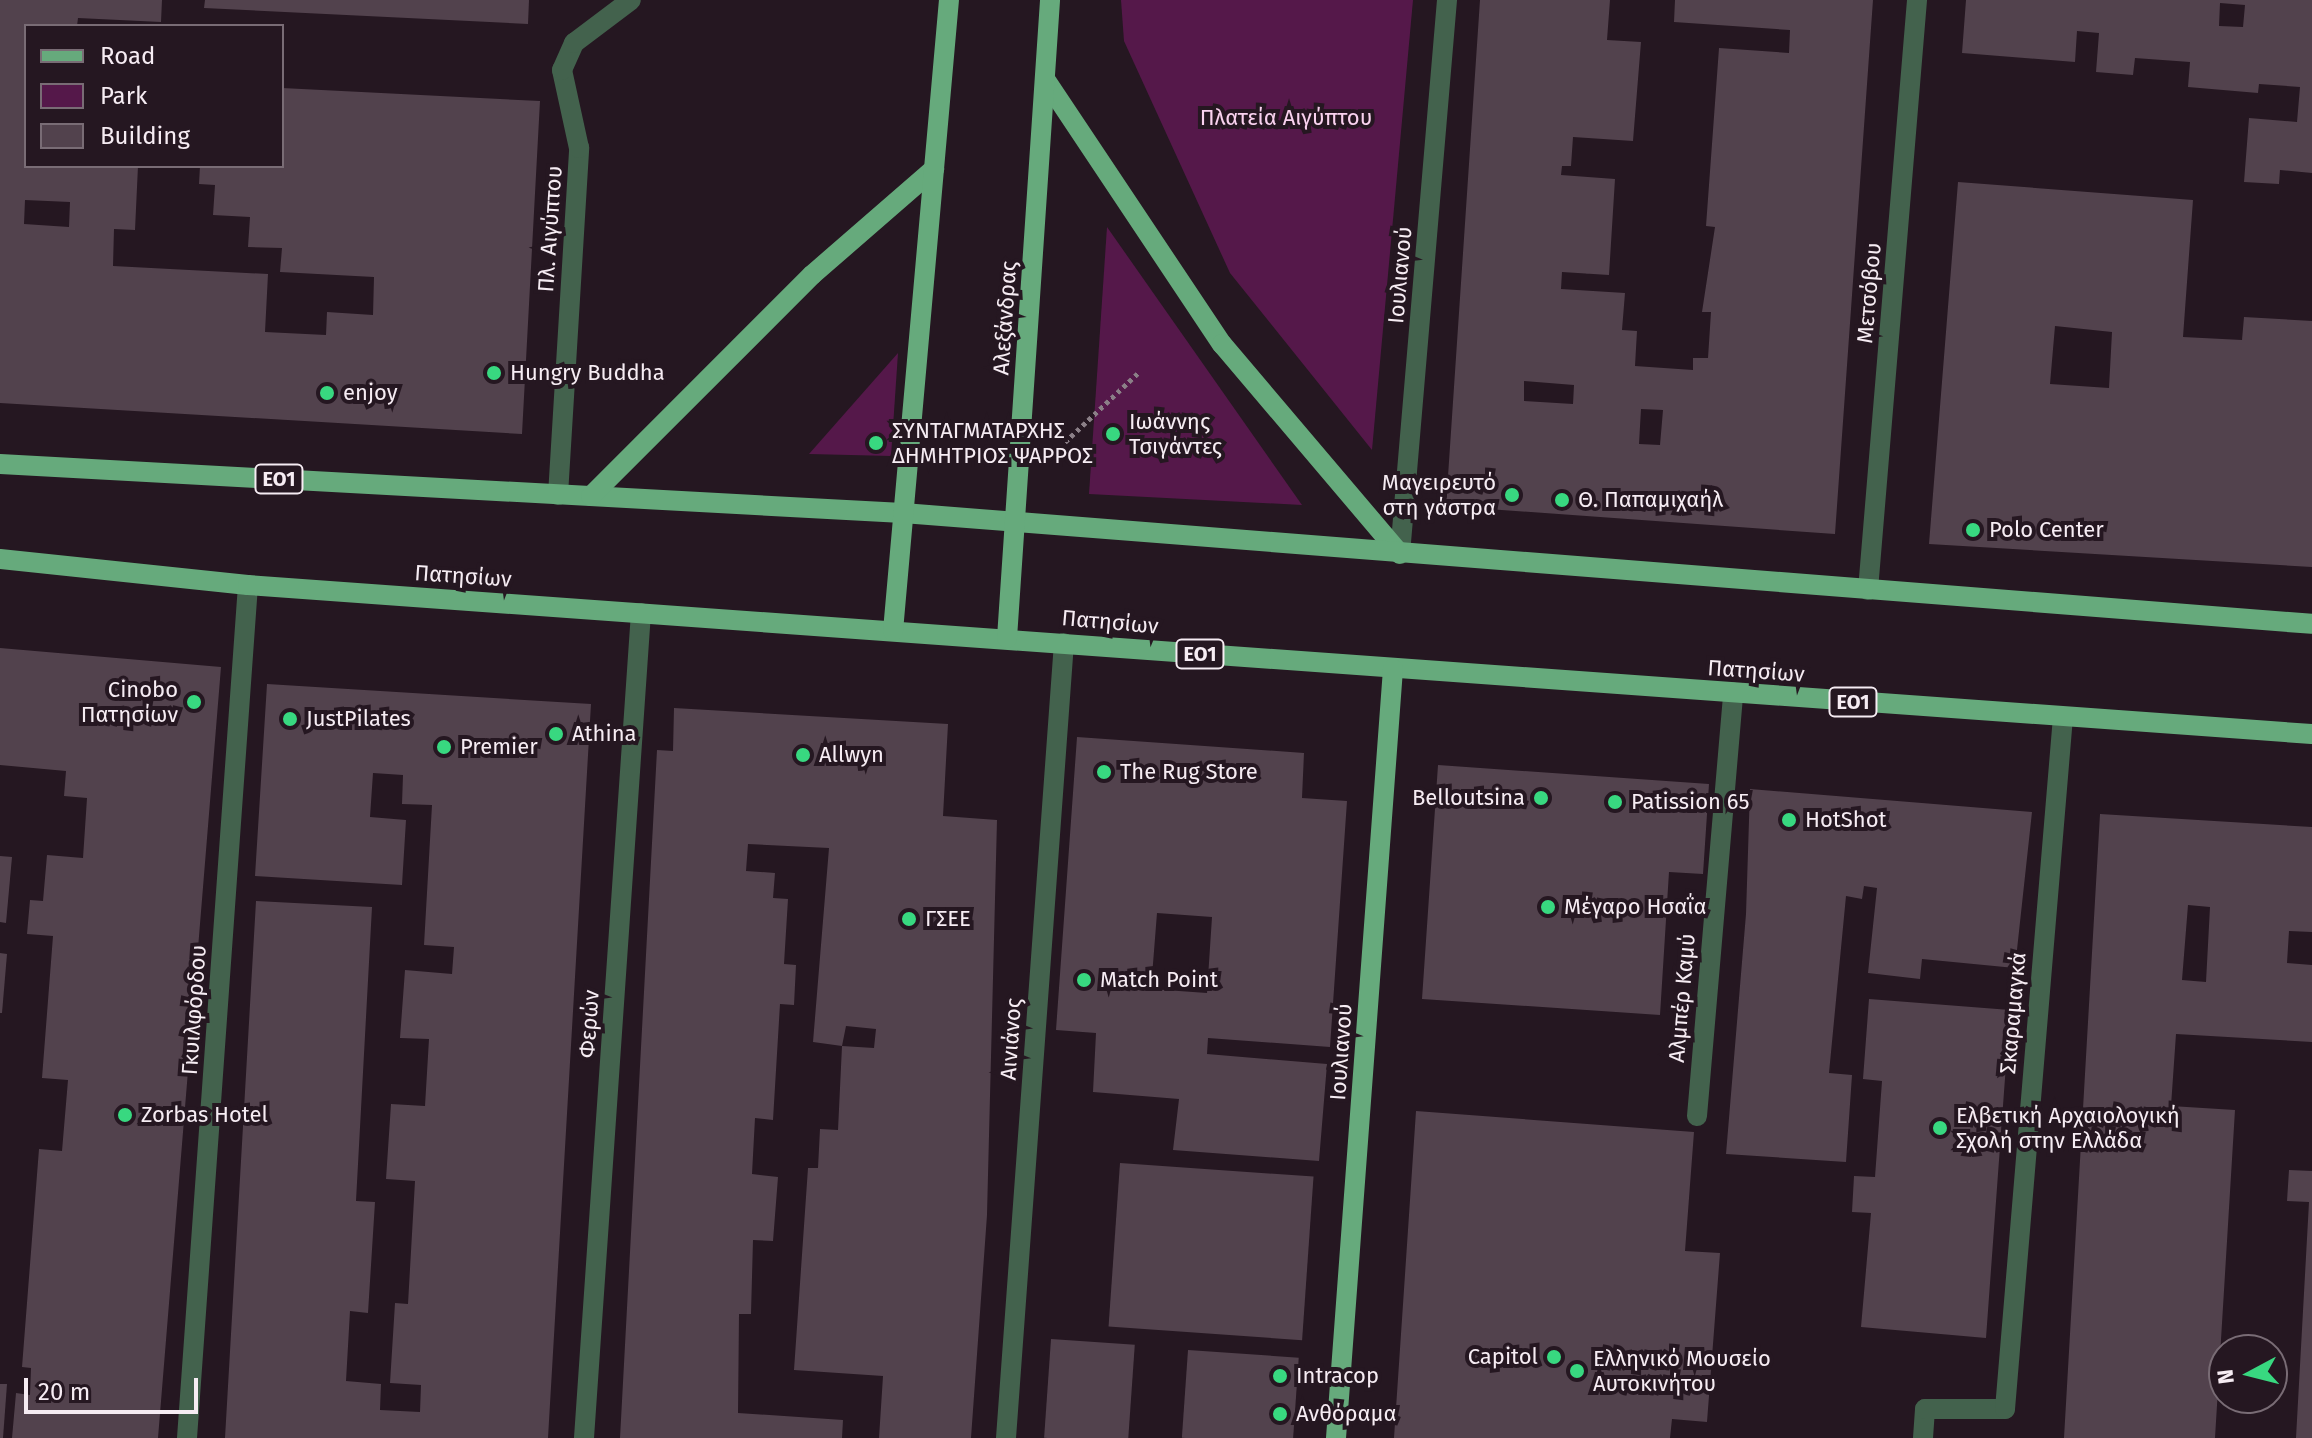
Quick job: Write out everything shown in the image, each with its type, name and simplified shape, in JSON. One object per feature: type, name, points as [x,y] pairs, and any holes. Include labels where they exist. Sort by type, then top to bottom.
[{"type":"main road","points":[[893,631],[949,0]]},
{"type":"main road","name":"Αλεξάνδρας","points":[[1007,638],[1050,0]]},
{"type":"main road","points":[[1045,79],[1222,344],[1400,554]]},
{"type":"main road","points":[[591,496],[812,275],[934,169]]},
{"type":"main road","name":"ΕΟ1","points":[[0,464],[903,513],[2312,624]]},
{"type":"main road","name":"Πατησίων","points":[[0,559],[248,585],[2312,734]]},
{"type":"main road","name":"Ιουλιανού","points":[[1336,1438],[1393,669]]},
{"type":"street","name":"Πλ. Αιγύπτου","points":[[558,495],[579,148],[562,70],[574,43],[610,8],[631,0]]},
{"type":"street","name":"Ιουλιανού","points":[[1400,554],[1447,0]]},
{"type":"street","name":"Μετσόβου","points":[[1868,590],[1917,0]]},
{"type":"street","name":"Γκυιλφόρδου","points":[[187,1438],[248,585]]},
{"type":"street","name":"Φερών","points":[[584,1438],[641,613]]},
{"type":"street","name":"Αινιάνος","points":[[1006,1438],[1064,643]]},
{"type":"street","name":"Αλμπέρ Καμύ","points":[[1697,1116],[1733,693]]},
{"type":"street","name":"Σκαραμαγκά","points":[[1923,1438],[1925,1409],[2005,1409],[2063,717]]},
{"type":"path","points":[[1065,442],[1140,371]]},
{"type":"green space","name":"Πλατεία Αιγύπτου","points":[[1121,0],[1413,0],[1372,450],[1230,273],[1124,41]]},
{"type":"green space","points":[[1107,227],[1302,505],[1089,494]]},
{"type":"green space","points":[[898,353],[891,456],[809,454]]},
{"type":"building","points":[[0,0],[162,0],[161,22],[78,18],[77,24],[24,24],[24,168],[138,168],[135,230],[114,229],[113,266],[268,274],[265,332],[326,335],[327,312],[373,315],[374,277],[280,272],[282,248],[248,247],[250,217],[213,215],[215,185],[199,184],[200,168],[284,168],[284,88],[540,101],[522,434],[0,403]],"holes":[[[25,200],[70,202],[69,227],[24,224]]]},
{"type":"building","points":[[205,0],[529,0],[528,24],[204,8]]},
{"type":"building","points":[[1480,0],[1610,0],[1607,40],[1641,42],[1633,141],[1573,137],[1571,166],[1562,166],[1561,175],[1615,179],[1609,275],[1562,272],[1561,289],[1625,293],[1622,330],[1637,331],[1635,366],[1693,370],[1693,358],[1708,358],[1711,312],[1702,312],[1715,227],[1706,226],[1719,48],[1789,53],[1790,30],[1674,22],[1675,0],[1873,0],[1835,534],[1446,506]],"holes":[[[1524,381],[1574,385],[1573,404],[1524,401]],[[1641,409],[1663,410],[1660,445],[1639,444]]]},
{"type":"building","points":[[1966,0],[2312,0],[2312,173],[2280,170],[2279,184],[2244,182],[2249,118],[2297,122],[2300,87],[2259,84],[2258,93],[2188,87],[2190,62],[2135,58],[2133,75],[2096,72],[2099,33],[2077,31],[2075,62],[1962,53]],"holes":[[[2220,3],[2245,5],[2243,27],[2219,26]]]},
{"type":"building","points":[[1958,182],[2193,200],[2183,337],[2242,340],[2244,317],[2312,321],[2312,567],[1929,544]],"holes":[[[2055,326],[2112,332],[2109,388],[2050,384]]]},
{"type":"building","points":[[0,648],[221,667],[158,1438],[12,1438],[16,1393],[30,1395],[31,1368],[22,1367],[39,1149],[62,1151],[68,1080],[42,1078],[53,936],[27,934],[30,900],[43,901],[47,855],[83,858],[87,798],[64,796],[66,771],[0,765]]},
{"type":"building","points":[[267,684],[591,704],[548,1438],[225,1438],[256,901],[372,907],[356,1201],[375,1202],[368,1313],[350,1311],[346,1381],[381,1384],[380,1410],[420,1412],[421,1385],[390,1383],[395,1303],[408,1304],[415,1181],[386,1179],[391,1104],[425,1106],[429,1039],[400,1038],[405,970],[452,974],[454,947],[424,945],[432,805],[402,804],[403,775],[373,773],[370,817],[406,820],[402,885],[255,876]]},
{"type":"building","points":[[674,708],[948,724],[943,816],[997,820],[987,1215],[971,1438],[879,1438],[883,1376],[794,1370],[808,1168],[818,1168],[820,1129],[838,1130],[842,1046],[813,1042],[829,848],[748,844],[746,871],[775,873],[773,898],[788,899],[784,964],[796,965],[794,1005],[780,1004],[773,1120],[755,1118],[752,1174],[778,1177],[773,1241],[753,1240],[751,1314],[739,1314],[738,1413],[843,1420],[842,1438],[620,1438],[657,750],[673,751]],"holes":[[[846,1026],[876,1029],[874,1048],[842,1046]]]},
{"type":"building","points":[[1077,737],[1304,753],[1302,798],[1347,801],[1330,1047],[1208,1038],[1207,1054],[1327,1064],[1319,1161],[1173,1150],[1179,1099],[1093,1092],[1096,1033],[1056,1030]],"holes":[[[1157,913],[1212,917],[1207,993],[1151,989]]]},
{"type":"building","name":"Μέγαρο Ησαΐα","points":[[1438,765],[1709,784],[1703,874],[1669,872],[1660,1015],[1422,999]]},
{"type":"building","points":[[1750,789],[2032,812],[2015,968],[1922,959],[1920,979],[1868,973],[1877,888],[1864,886],[1862,899],[1846,896],[1829,1073],[1852,1075],[1846,1162],[1726,1154],[1746,914]]},
{"type":"building","points":[[2100,814],[2312,827],[2312,932],[2289,931],[2287,963],[2312,965],[2312,1042],[2176,1034],[2171,1106],[2235,1110],[2221,1334],[2208,1334],[2208,1414],[2216,1414],[2215,1438],[2064,1438]],"holes":[[[2188,905],[2210,907],[2206,982],[2182,980]]]},
{"type":"building","points":[[0,856],[12,857],[6,923],[0,922]]},
{"type":"building","points":[[0,953],[7,954],[2,1013],[0,1013]]},
{"type":"building","name":"Ελβετική Αρχαιολογική Σχολή στην Ελλάδα","points":[[1869,999],[2010,1010],[1986,1338],[1861,1327],[1871,1213],[1852,1212],[1854,1176],[1875,1177],[1882,1081],[1863,1079]]},
{"type":"building","points":[[1416,1111],[1694,1132],[1685,1251],[1720,1253],[1707,1422],[1672,1419],[1670,1438],[1394,1438]]},
{"type":"building","points":[[1120,1163],[1314,1177],[1302,1340],[1109,1327]]},
{"type":"building","points":[[2289,1170],[2312,1171],[2312,1438],[2296,1438],[2309,1202],[2287,1201]]},
{"type":"building","points":[[1051,1339],[1135,1345],[1128,1438],[1044,1438]]},
{"type":"building","points":[[1188,1350],[1299,1358],[1293,1438],[1182,1438]]},
{"type":"building","points":[[0,1384],[7,1384],[3,1438],[0,1438]]},
{"type":"place","name":"Hungry Buddha","points":[[494,373]]},
{"type":"place","name":"enjoy","points":[[327,393]]},
{"type":"place","name":"Ιωάννης Τσιγάντες","points":[[1113,434]]},
{"type":"place","name":"ΣΥΝΤΑΓΜΑΤΑΡΧΗΣ ΔΗΜΗΤΡΙΟΣ ΨΑΡΡΟΣ","points":[[876,443]]},
{"type":"place","name":"Μαγειρευτό στη γάστρα","points":[[1512,495]]},
{"type":"place","name":"Θ. Παπαμιχαήλ","points":[[1562,500]]},
{"type":"place","name":"Polo Center","points":[[1973,530]]},
{"type":"place","name":"Cinobo Πατησίων","points":[[194,702]]},
{"type":"place","name":"JustPilates","points":[[290,719]]},
{"type":"place","name":"Athina","points":[[556,734]]},
{"type":"place","name":"Premier","points":[[444,747]]},
{"type":"place","name":"Allwyn","points":[[803,755]]},
{"type":"place","name":"The Rug Store","points":[[1104,772]]},
{"type":"place","name":"Belloutsina","points":[[1541,798]]},
{"type":"place","name":"Patission 65","points":[[1615,802]]},
{"type":"place","name":"HotShot","points":[[1789,820]]},
{"type":"place","name":"Μέγαρο Ησαΐα","points":[[1548,907]]},
{"type":"place","name":"ΓΣΕΕ","points":[[909,919]]},
{"type":"place","name":"Match Point","points":[[1084,980]]},
{"type":"place","name":"Zorbas Hotel","points":[[125,1115]]},
{"type":"place","name":"Ελβετική Αρχαιολογική Σχολή στην Ελλάδα","points":[[1940,1128]]},
{"type":"place","name":"Capitol","points":[[1554,1357]]},
{"type":"place","name":"Ελληνικό Μουσείο Αυτοκινήτου","points":[[1577,1371]]},
{"type":"place","name":"Intracop","points":[[1280,1376]]},
{"type":"place","name":"Ανθόραμα","points":[[1280,1414]]}]
